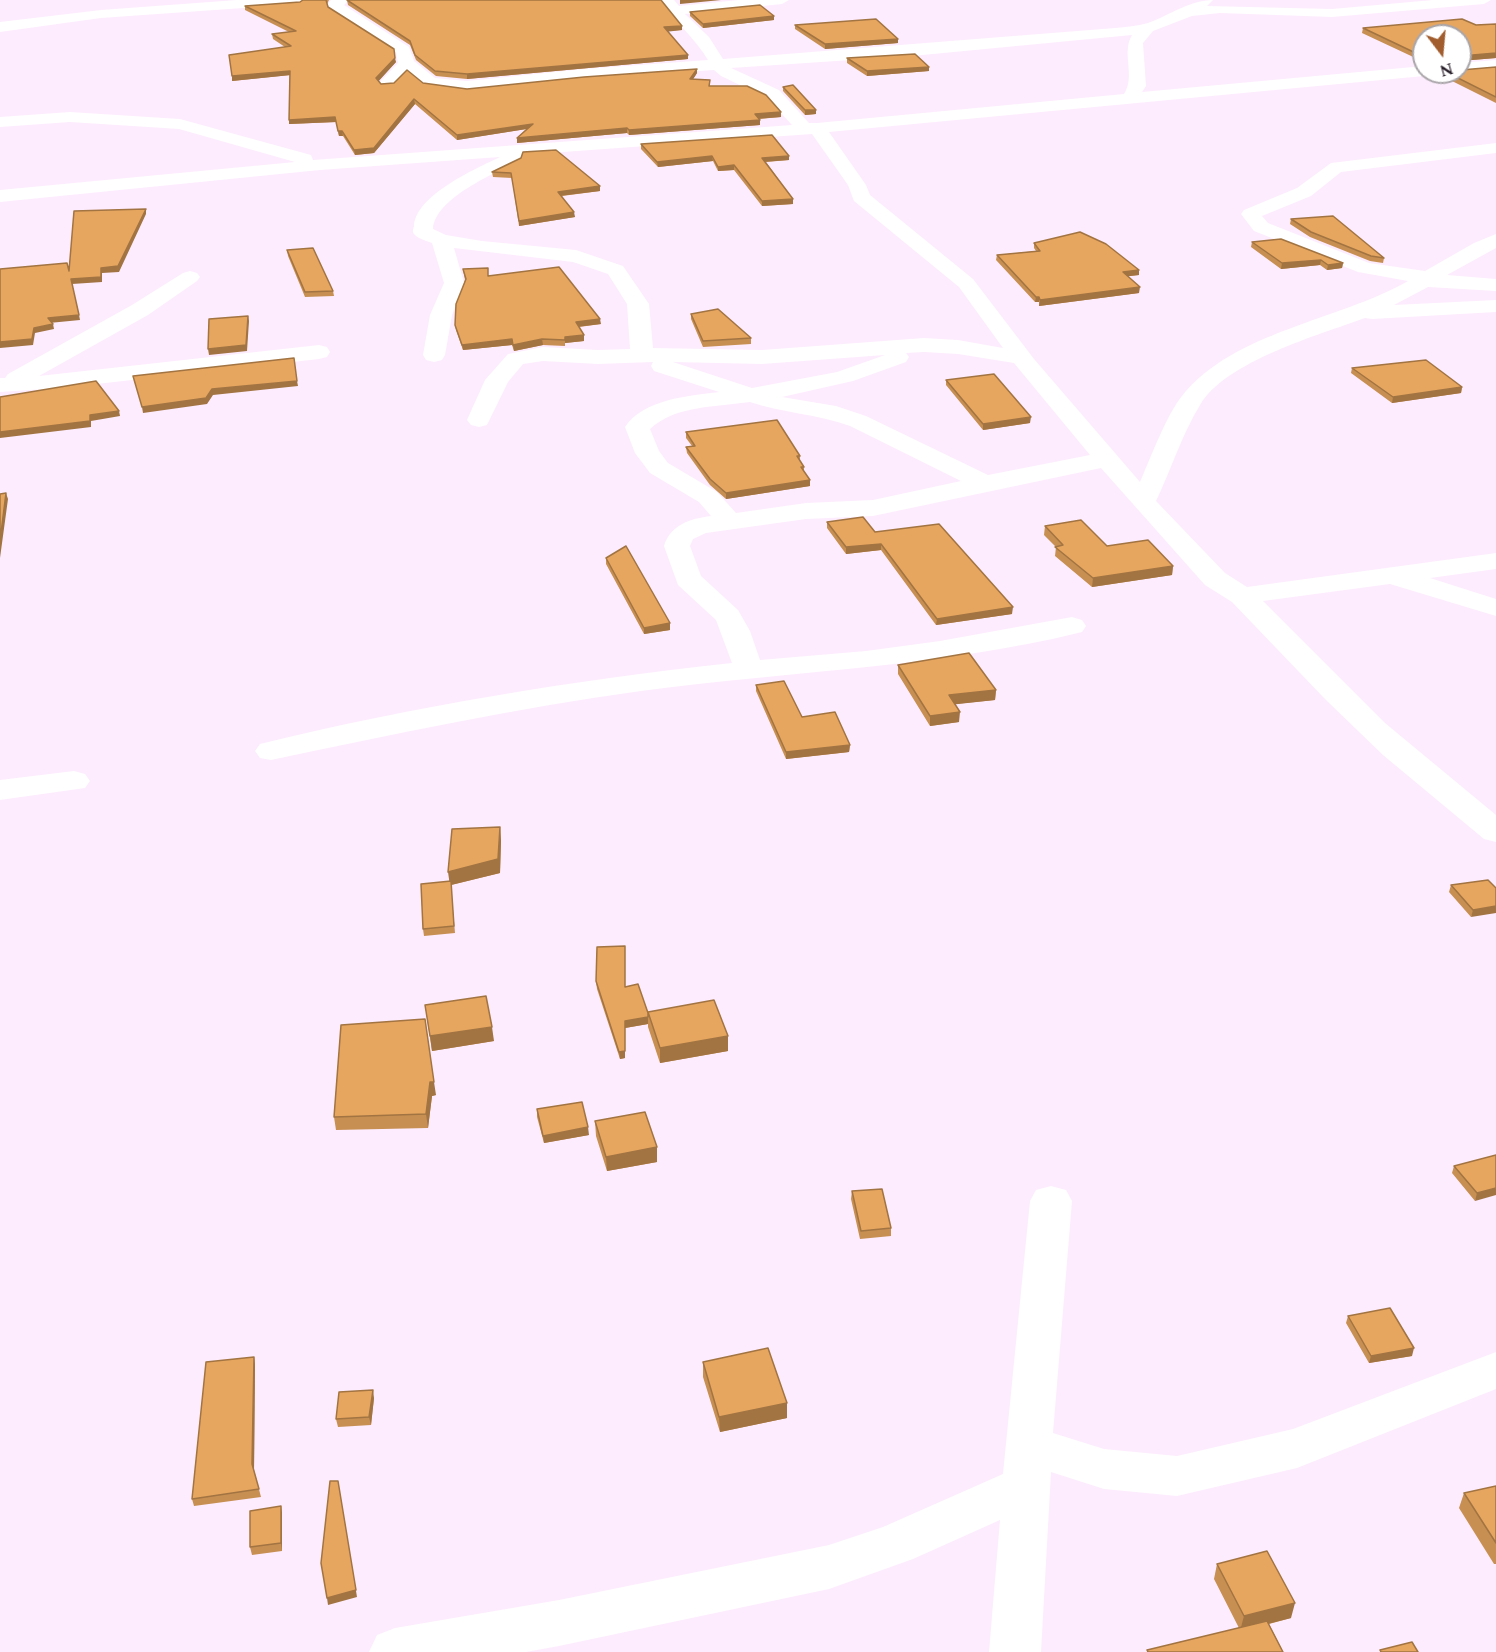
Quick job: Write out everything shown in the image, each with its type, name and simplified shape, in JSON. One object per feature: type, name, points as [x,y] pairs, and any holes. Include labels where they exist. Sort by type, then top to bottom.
[{"type":"street","points":[[100,14],[134,0]]},
{"type":"street","points":[[0,27],[100,14],[300,0]]},
{"type":"street","points":[[342,0],[335,6],[398,45],[403,50],[406,63],[430,82],[454,86],[719,63],[912,51],[1148,28],[1189,12],[1206,0]]},
{"type":"street","points":[[671,6],[782,0]]},
{"type":"street","points":[[1189,12],[1220,9],[1332,13],[1484,0]]},
{"type":"street","points":[[671,6],[684,23],[704,40],[727,74],[773,94],[810,128],[857,184],[861,197],[966,284],[1022,358],[1106,459],[1215,579],[1242,597],[1341,699],[1396,750],[1470,808],[1496,832]]},
{"type":"street","points":[[1130,98],[1138,86],[1135,43],[1148,28]]},
{"type":"street","points":[[387,83],[406,63]]},
{"type":"street","points":[[1472,67],[1496,65]]},
{"type":"street","points":[[0,196],[318,165],[810,128],[1412,72]]},
{"type":"street","points":[[0,122],[70,117],[180,124],[318,165]]},
{"type":"street","points":[[1496,148],[1337,167],[1326,172],[1313,187],[1301,194],[1251,214],[1261,226],[1365,268],[1426,279],[1496,285]]},
{"type":"street","points":[[527,151],[448,194],[426,214],[422,227],[423,232],[441,240],[526,253],[576,256],[616,270],[638,304],[636,355]]},
{"type":"street","points":[[434,355],[441,315],[454,283],[441,240]]},
{"type":"street","points":[[1143,502],[1190,401],[1200,388],[1226,370],[1279,341],[1358,314],[1496,240]]},
{"type":"street","points":[[0,384],[33,371],[140,310],[190,277]]},
{"type":"street","points":[[1358,314],[1496,306]]},
{"type":"street","points":[[479,420],[497,380],[516,358],[543,354],[597,357],[636,355],[762,357],[924,345],[958,347],[1022,358]]},
{"type":"street","points":[[729,522],[708,497],[659,468],[647,453],[637,427],[649,417],[675,407],[750,396],[860,372],[883,365],[924,345]]},
{"type":"street","points":[[0,384],[61,381],[319,352]]},
{"type":"street","points":[[636,355],[750,396],[776,403],[836,413],[858,421],[985,483]]},
{"type":"street","points":[[749,670],[736,631],[728,616],[688,579],[677,546],[679,538],[689,528],[806,511],[873,508],[1106,459]]},
{"type":"street","points":[[1242,597],[1496,561]]},
{"type":"street","points":[[1392,576],[1496,608]]},
{"type":"street","points":[[271,751],[430,717],[641,682],[877,658],[1072,626]]},
{"type":"street","points":[[0,790],[74,781]]},
{"type":"street","points":[[1015,1652],[1027,1465],[1051,1201]]},
{"type":"street","points":[[395,1652],[559,1623],[829,1567],[896,1544],[1027,1465],[1177,1476],[1297,1448],[1496,1370]]},
{"type":"building","points":[[326,0],[328,7],[394,49],[395,58],[376,78],[381,84],[394,83],[407,70],[423,83],[467,89],[584,77],[697,69],[690,79],[710,80],[709,86],[747,86],[766,95],[781,112],[755,114],[760,120],[629,130],[627,128],[517,138],[533,124],[457,135],[414,99],[374,148],[354,150],[342,131],[338,131],[335,117],[289,120],[290,71],[232,76],[229,55],[291,46],[272,34],[296,31],[245,6]]},
{"type":"building","points":[[347,0],[661,0],[682,26],[664,27],[688,55],[467,74],[435,71],[415,55],[410,41]]},
{"type":"building","points":[[760,5],[774,16],[703,24],[690,12]]},
{"type":"building","points":[[876,19],[898,39],[825,44],[795,25]]},
{"type":"building","points":[[1462,19],[1476,25],[1496,24],[1496,53],[1472,55],[1472,24],[1412,24],[1412,51],[1363,28]]},
{"type":"building","points":[[915,54],[929,67],[867,71],[847,58]]},
{"type":"building","points":[[1496,67],[1496,97],[1470,84],[1472,84],[1472,69]]},
{"type":"building","points":[[793,85],[816,110],[805,110],[783,87]]},
{"type":"building","points":[[772,135],[789,156],[762,158],[793,199],[762,201],[734,165],[718,167],[712,156],[657,162],[641,144]]},
{"type":"building","points":[[556,150],[600,186],[558,192],[574,212],[519,221],[511,173],[492,172],[521,158],[523,152]]},
{"type":"building","points":[[146,209],[118,266],[101,268],[101,277],[71,279],[79,315],[48,318],[53,324],[34,328],[32,339],[0,342],[0,269],[67,263],[69,271],[74,211]]},
{"type":"building","points":[[1333,216],[1384,258],[1371,256],[1311,232],[1291,219]]},
{"type":"building","points":[[1080,232],[1106,244],[1139,270],[1123,272],[1140,287],[1040,300],[997,255],[1040,251],[1034,243]]},
{"type":"building","points":[[1281,239],[1343,263],[1328,265],[1321,260],[1282,263],[1252,242]]},
{"type":"building","points":[[313,248],[333,291],[305,292],[287,250]]},
{"type":"building","points":[[559,267],[600,319],[576,322],[584,335],[565,337],[565,340],[542,339],[513,345],[512,339],[462,345],[455,325],[456,304],[466,279],[463,269],[488,268],[488,276]]},
{"type":"building","points":[[718,309],[751,338],[703,341],[691,314]]},
{"type":"building","points":[[248,316],[246,345],[208,349],[209,319]]},
{"type":"building","points":[[294,358],[297,381],[212,389],[206,398],[142,407],[133,376]]},
{"type":"building","points":[[1426,360],[1462,387],[1393,397],[1352,368]]},
{"type":"building","points":[[994,374],[1031,417],[983,424],[946,380]]},
{"type":"building","points":[[96,381],[119,411],[90,415],[90,421],[0,432],[0,397]]},
{"type":"building","points":[[777,420],[800,456],[797,456],[804,467],[801,467],[810,480],[726,493],[710,479],[686,447],[695,446],[686,432]]},
{"type":"building","points":[[6,493],[0,541],[0,494]]},
{"type":"building","points":[[863,517],[875,532],[939,524],[1013,607],[937,619],[881,544],[846,547],[827,522]]},
{"type":"building","points":[[1081,520],[1107,546],[1148,540],[1173,566],[1093,578],[1055,547],[1063,545],[1045,526]]},
{"type":"building","points":[[626,546],[670,623],[644,628],[606,558]]},
{"type":"building","points":[[969,653],[996,690],[949,695],[960,712],[930,716],[898,665]]},
{"type":"building","points":[[784,681],[802,717],[835,712],[850,745],[786,752],[756,685]]},
{"type":"building","points":[[500,827],[498,859],[448,872],[452,829]]},
{"type":"building","points":[[1488,880],[1496,888],[1496,906],[1473,910],[1451,885]]},
{"type":"building","points":[[451,881],[454,926],[423,929],[421,884]]},
{"type":"building","points":[[625,946],[625,987],[638,984],[648,1017],[625,1021],[625,1051],[619,1052],[596,981],[597,947]]},
{"type":"building","points":[[486,996],[492,1027],[430,1036],[425,1005]]},
{"type":"building","points":[[714,1000],[728,1036],[660,1048],[648,1012]]},
{"type":"building","points":[[425,1019],[434,1082],[430,1082],[426,1114],[334,1117],[341,1025]]},
{"type":"building","points":[[582,1102],[588,1127],[543,1136],[537,1109]]},
{"type":"building","points":[[645,1112],[657,1147],[606,1157],[595,1121]]},
{"type":"building","points":[[1496,1155],[1496,1188],[1477,1193],[1454,1166]]},
{"type":"building","points":[[882,1189],[891,1228],[861,1231],[852,1191]]},
{"type":"building","points":[[1390,1308],[1414,1348],[1371,1356],[1348,1316]]},
{"type":"building","points":[[768,1348],[787,1403],[719,1417],[703,1362]]},
{"type":"building","points":[[254,1357],[252,1464],[259,1489],[192,1499],[206,1362]]},
{"type":"building","points":[[373,1390],[369,1417],[336,1419],[339,1392]]},
{"type":"building","points":[[330,1481],[338,1481],[356,1590],[327,1598],[321,1563]]},
{"type":"building","points":[[1496,1486],[1496,1543],[1464,1493]]},
{"type":"building","points":[[281,1506],[281,1543],[250,1547],[250,1511]]},
{"type":"building","points":[[1267,1551],[1295,1603],[1244,1616],[1217,1564]]},
{"type":"building","points":[[1267,1621],[1283,1652],[1148,1652],[1147,1650]]},
{"type":"building","points":[[1412,1642],[1418,1652],[1381,1652],[1380,1650]]}]
